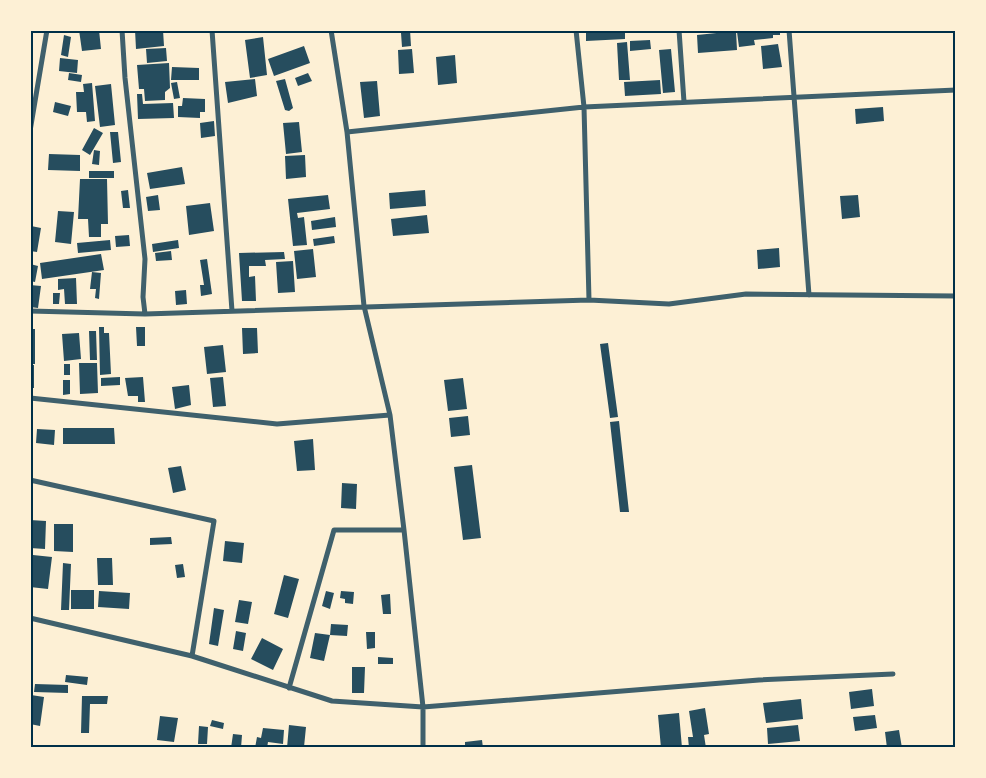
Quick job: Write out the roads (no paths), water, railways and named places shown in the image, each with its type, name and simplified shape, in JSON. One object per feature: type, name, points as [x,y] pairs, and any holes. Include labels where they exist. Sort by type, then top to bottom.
[{"type":"street","points":[[30,131],[47,30]]},
{"type":"street","points":[[122,30],[125,78],[143,238],[145,314]]},
{"type":"street","points":[[212,30],[232,311]]},
{"type":"street","points":[[331,30],[347,132],[364,306],[390,416],[423,707],[423,748]]},
{"type":"street","points":[[576,30],[584,107],[589,300]]},
{"type":"street","points":[[679,30],[684,102]]},
{"type":"street","points":[[789,30],[809,295]]},
{"type":"street","points":[[347,132],[584,107],[956,90]]},
{"type":"street","points":[[30,311],[145,314],[589,300],[669,304],[746,294],[956,296]]},
{"type":"street","points":[[30,398],[277,424],[390,416]]},
{"type":"street","points":[[30,480],[214,521],[192,656]]},
{"type":"street","points":[[289,688],[334,530],[404,530]]},
{"type":"street","points":[[30,618],[192,656],[332,701],[423,707],[759,680],[893,674]]}]
